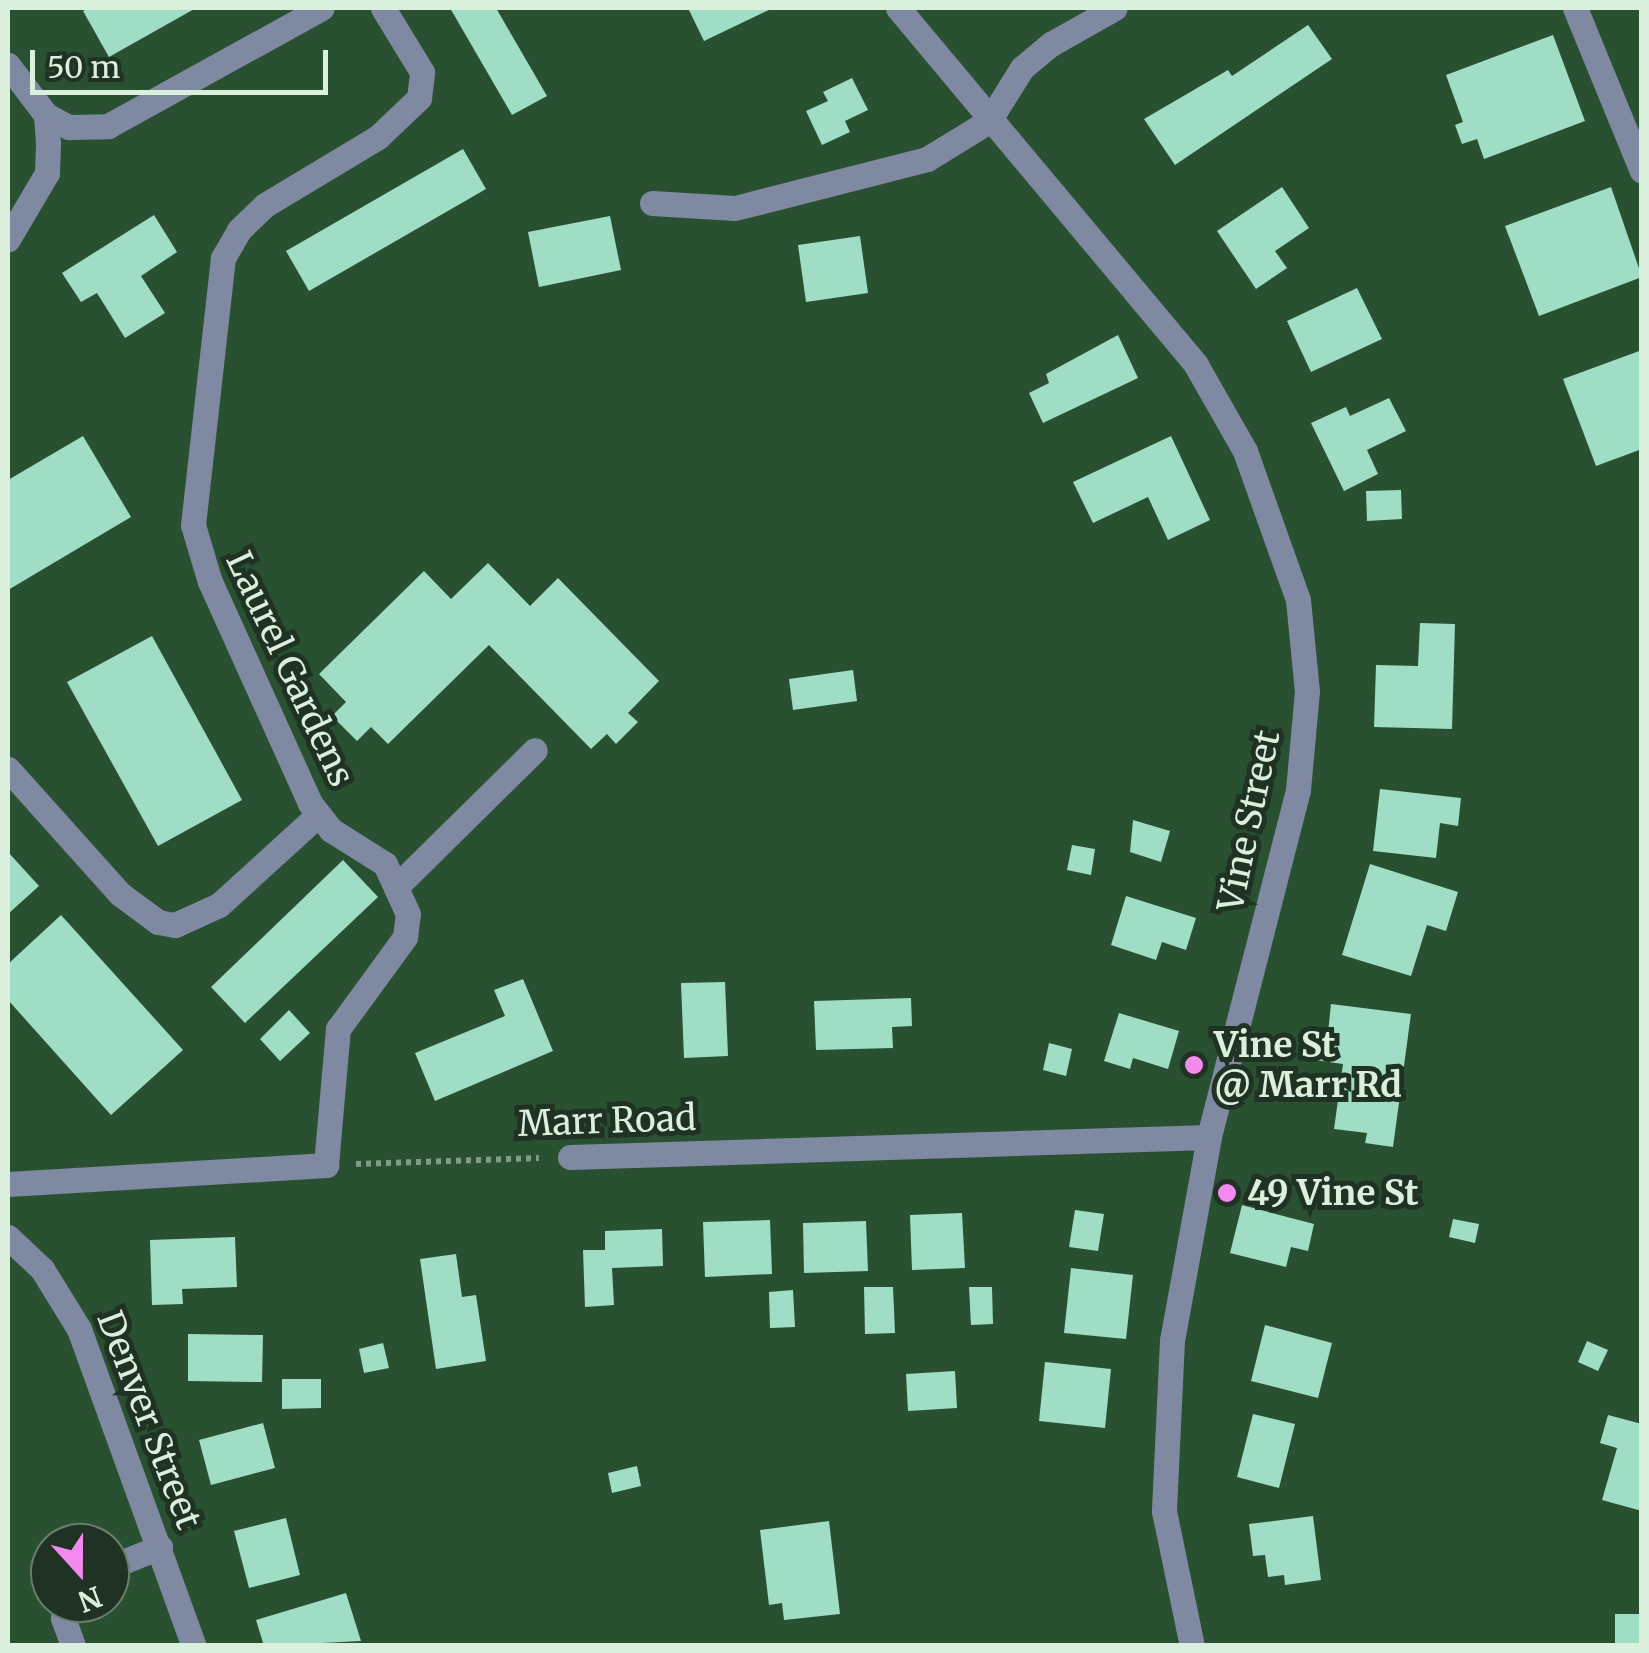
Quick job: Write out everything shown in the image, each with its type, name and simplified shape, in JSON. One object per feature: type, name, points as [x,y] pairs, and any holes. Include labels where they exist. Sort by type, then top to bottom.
[{"type":"street","points":[[8,65],[46,115],[69,127],[108,126],[322,8]]},
{"type":"street","name":"Laurel Gardens","points":[[8,769],[120,894],[158,922],[176,926],[219,905],[318,814],[198,554],[194,488],[223,258],[239,230],[266,205],[378,137],[419,98],[422,72],[383,8]]},
{"type":"street","name":"Vine Street","points":[[898,8],[988,122],[1096,238],[1196,365],[1246,451],[1298,600],[1307,691],[1298,790],[1209,1137],[1172,1340],[1162,1461],[1164,1512],[1192,1646]]},
{"type":"street","points":[[652,203],[734,208],[927,159],[988,122],[1022,68],[1086,20],[1114,8]]},
{"type":"street","points":[[1575,8],[1642,171]]},
{"type":"street","points":[[8,239],[47,173],[46,115]]},
{"type":"street","points":[[398,884],[535,750]]},
{"type":"street","points":[[8,1184],[326,1165],[338,1029],[405,937],[408,914],[398,884],[384,864],[331,830],[318,814]]},
{"type":"street","name":"Marr Road","points":[[570,1158],[1209,1137]]},
{"type":"street","name":"Denver Street","points":[[8,1237],[42,1269],[79,1330],[194,1646]]},
{"type":"street","points":[[130,1559],[160,1548]]},
{"type":"path","name":"Marr Road","points":[[326,1165],[570,1158]]},
{"type":"building","points":[[196,8],[109,57],[83,11]]},
{"type":"building","points":[[450,8],[496,8],[547,96],[512,115]]},
{"type":"building","points":[[688,8],[773,8],[704,41]]},
{"type":"building","points":[[1308,25],[1332,59],[1175,165],[1144,119],[1228,70],[1232,76]]},
{"type":"building","points":[[1553,35],[1585,121],[1484,159],[1477,139],[1462,144],[1455,125],[1463,122],[1446,75]]},
{"type":"building","points":[[852,78],[868,110],[845,121],[850,132],[822,145],[806,111],[828,101],[823,92]]},
{"type":"building","points":[[463,149],[486,189],[309,291],[286,251]]},
{"type":"building","points":[[1282,187],[1309,228],[1275,251],[1287,268],[1256,289],[1217,231]]},
{"type":"building","points":[[1611,187],[1642,277],[1539,316],[1505,226]]},
{"type":"building","points":[[154,215],[177,252],[141,276],[165,313],[125,338],[97,293],[81,302],[62,273]]},
{"type":"building","points":[[610,216],[621,270],[539,287],[528,232]]},
{"type":"building","points":[[860,236],[868,293],[806,302],[798,245]]},
{"type":"building","points":[[1357,288],[1382,339],[1311,372],[1287,321]]},
{"type":"building","points":[[1118,335],[1138,378],[1043,423],[1029,393],[1049,383],[1046,374]]},
{"type":"building","points":[[1642,350],[1642,449],[1596,466],[1563,379]]},
{"type":"building","points":[[1389,398],[1406,431],[1367,450],[1378,474],[1344,491],[1311,423],[1346,407],[1350,416]]},
{"type":"building","points":[[83,436],[131,517],[8,590],[8,480]]},
{"type":"building","points":[[1171,436],[1210,520],[1168,540],[1148,497],[1093,523],[1073,482]]},
{"type":"building","points":[[1401,490],[1402,519],[1367,521],[1366,491]]},
{"type":"building","points":[[488,563],[530,606],[558,578],[659,681],[628,713],[638,722],[616,744],[607,734],[591,749],[489,645],[388,744],[371,727],[357,741],[332,716],[346,702],[319,674],[424,571],[451,599]]},
{"type":"building","points":[[1420,623],[1455,624],[1452,729],[1374,727],[1376,665],[1418,666]]},
{"type":"building","points":[[152,636],[242,800],[158,846],[67,682]]},
{"type":"building","points":[[853,670],[857,701],[793,710],[789,679]]},
{"type":"building","points":[[1380,789],[1461,798],[1458,826],[1440,823],[1436,858],[1373,851]]},
{"type":"building","points":[[1133,820],[1170,831],[1161,862],[1130,852]]},
{"type":"building","points":[[1072,845],[1095,849],[1091,875],[1067,870]]},
{"type":"building","points":[[8,852],[39,886],[8,914]]},
{"type":"building","points":[[343,860],[378,897],[245,1023],[211,987]]},
{"type":"building","points":[[1370,864],[1458,892],[1446,931],[1427,925],[1411,976],[1342,955]]},
{"type":"building","points":[[1126,896],[1196,918],[1186,950],[1162,942],[1156,960],[1111,945]]},
{"type":"building","points":[[61,915],[183,1050],[111,1115],[8,1000],[8,964]]},
{"type":"building","points":[[523,979],[553,1051],[435,1101],[415,1053],[505,1016],[494,990]]},
{"type":"building","points":[[725,982],[728,1056],[684,1058],[681,983]]},
{"type":"building","points":[[911,998],[912,1026],[892,1027],[893,1048],[816,1050],[814,1001]]},
{"type":"building","points":[[1331,1004],[1411,1014],[1393,1147],[1365,1143],[1367,1133],[1334,1129],[1343,1064],[1308,1059],[1312,1030],[1328,1033]]},
{"type":"building","points":[[289,1010],[310,1033],[280,1061],[260,1039]]},
{"type":"building","points":[[1119,1013],[1179,1031],[1168,1069],[1133,1058],[1130,1069],[1104,1061]]},
{"type":"building","points":[[1049,1043],[1072,1049],[1066,1076],[1043,1070]]},
{"type":"building","points":[[1242,1205],[1314,1224],[1308,1251],[1291,1247],[1286,1267],[1230,1253]]},
{"type":"building","points":[[1075,1210],[1104,1214],[1098,1251],[1069,1247]]},
{"type":"building","points":[[962,1213],[965,1268],[912,1270],[910,1215]]},
{"type":"building","points":[[1453,1219],[1479,1224],[1475,1243],[1449,1237]]},
{"type":"building","points":[[770,1220],[772,1274],[705,1277],[703,1222]]},
{"type":"building","points":[[866,1221],[868,1271],[804,1273],[803,1223]]},
{"type":"building","points":[[662,1229],[663,1266],[612,1268],[614,1305],[585,1307],[583,1250],[605,1250],[605,1231]]},
{"type":"building","points":[[235,1237],[237,1287],[182,1289],[183,1304],[152,1305],[150,1240]]},
{"type":"building","points":[[456,1254],[462,1297],[476,1295],[486,1361],[436,1369],[420,1259]]},
{"type":"building","points":[[1071,1268],[1133,1275],[1126,1339],[1064,1333]]},
{"type":"building","points":[[864,1287],[893,1287],[895,1333],[865,1334]]},
{"type":"building","points":[[969,1287],[992,1287],[993,1324],[971,1325]]},
{"type":"building","points":[[793,1290],[795,1327],[770,1328],[769,1292]]},
{"type":"building","points":[[1265,1325],[1332,1343],[1318,1398],[1251,1381]]},
{"type":"building","points":[[188,1334],[263,1335],[262,1382],[188,1381]]},
{"type":"building","points":[[1587,1341],[1608,1350],[1598,1371],[1578,1362]]},
{"type":"building","points":[[383,1343],[389,1368],[364,1373],[359,1349]]},
{"type":"building","points":[[1045,1362],[1111,1369],[1105,1428],[1039,1421]]},
{"type":"building","points":[[955,1371],[957,1408],[908,1411],[906,1374]]},
{"type":"building","points":[[282,1379],[321,1379],[321,1408],[282,1409]]},
{"type":"building","points":[[1253,1414],[1295,1424],[1279,1488],[1237,1477]]},
{"type":"building","points":[[1608,1415],[1642,1424],[1642,1511],[1602,1500],[1617,1448],[1600,1443]]},
{"type":"building","points":[[263,1423],[275,1468],[211,1485],[199,1440]]},
{"type":"building","points":[[637,1466],[641,1486],[612,1493],[608,1473]]},
{"type":"building","points":[[1313,1516],[1321,1580],[1285,1585],[1284,1575],[1268,1577],[1265,1555],[1253,1556],[1249,1524]]},
{"type":"building","points":[[286,1518],[300,1575],[249,1588],[234,1531]]},
{"type":"building","points":[[829,1521],[840,1614],[784,1620],[782,1603],[769,1605],[760,1530]]},
{"type":"building","points":[[346,1593],[361,1641],[264,1646],[256,1620]]},
{"type":"building","points":[[1615,1614],[1642,1614],[1642,1646],[1615,1646]]},
{"type":"place","name":"Vine St @ Marr Rd","points":[[1194,1065]]},
{"type":"place","name":"49 Vine St","points":[[1227,1193]]}]
